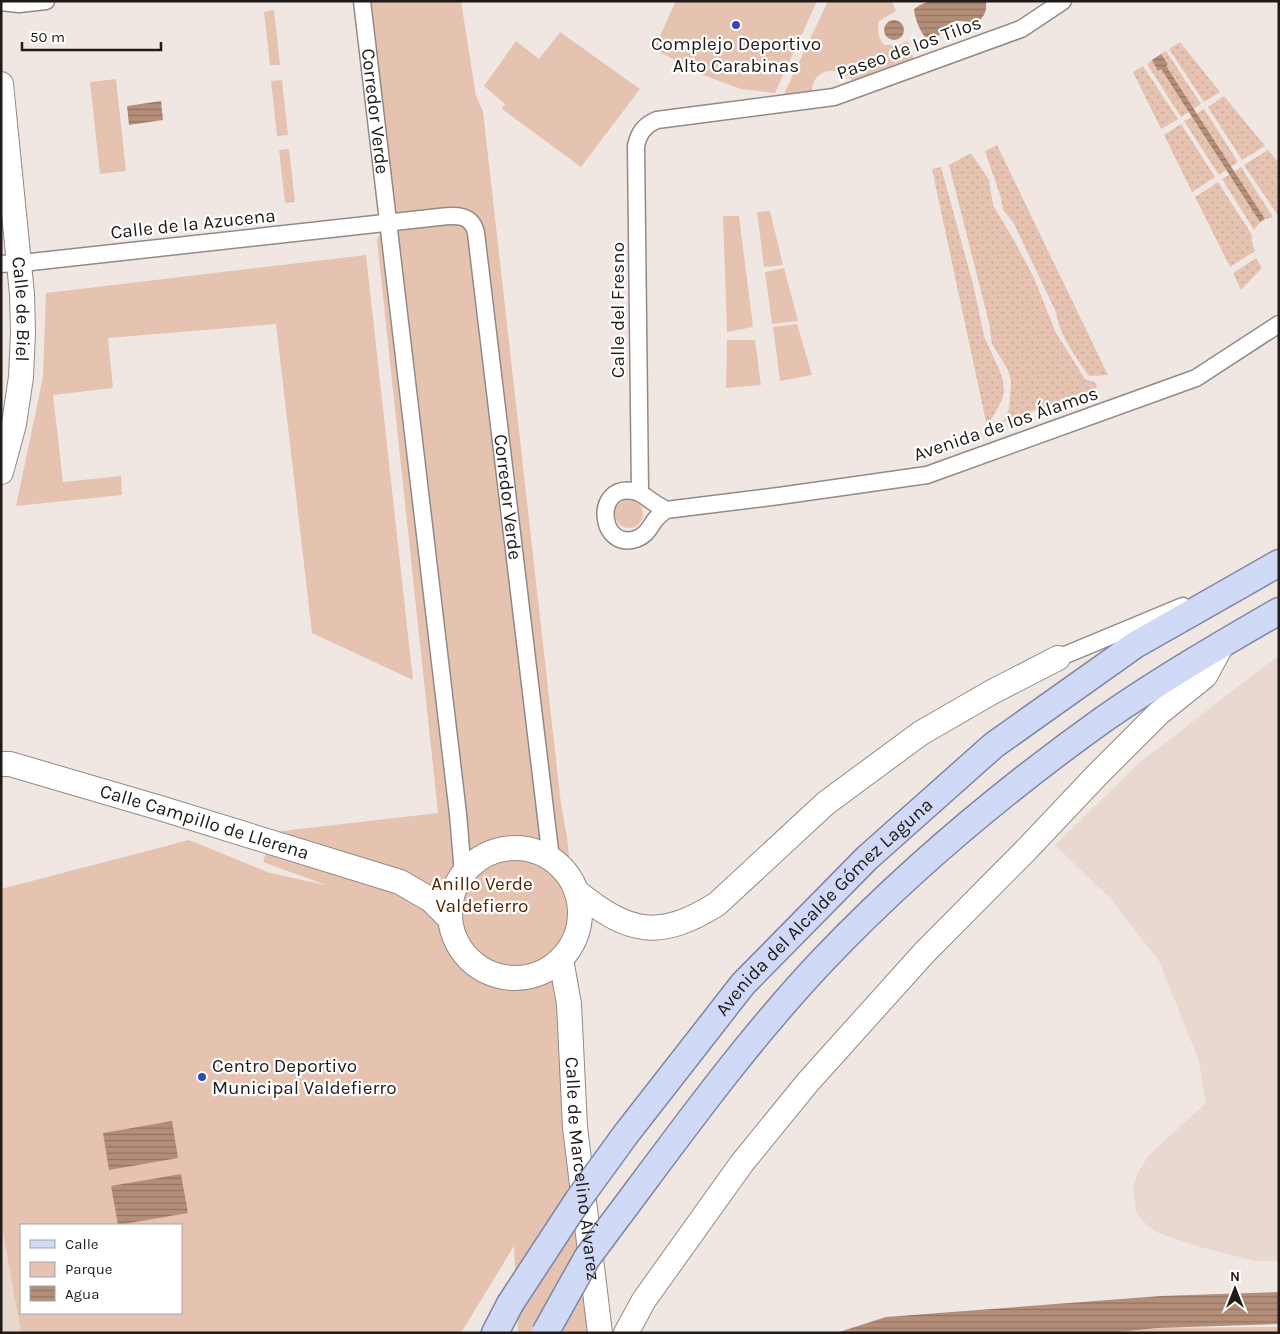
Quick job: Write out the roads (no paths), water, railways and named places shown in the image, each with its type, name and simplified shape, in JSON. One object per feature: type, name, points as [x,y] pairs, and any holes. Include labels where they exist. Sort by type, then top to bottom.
[{"type":"main road","name":"Avenida del Alcalde Gómez Laguna","points":[[495,1333],[510,1304],[578,1200],[626,1134],[743,984],[867,858],[994,745],[1135,645],[1279,563]]},
{"type":"main road","name":"Avenida del Alcalde Gómez Laguna","points":[[545,1333],[587,1258],[754,1037],[824,960],[885,900],[956,836],[1045,763],[1106,718],[1224,643],[1279,612]]},
{"type":"street","points":[[1,2],[19,4],[46,1]]},
{"type":"street","name":"Corredor Verde","points":[[362,1],[458,814],[461,877]]},
{"type":"street","name":"Paseo de los Tilos","points":[[643,129],[649,123],[657,120],[834,97],[1021,29],[1063,1]]},
{"type":"street","name":"Calle de Biel","points":[[1,84],[10,264],[23,332],[21,377],[14,424],[1,472]]},
{"type":"street","name":"Calle del Fresno","points":[[640,492],[636,146],[643,129]]},
{"type":"street","name":"Corredor Verde","points":[[388,222],[460,216],[470,220],[475,228],[551,860]]},
{"type":"street","name":"Calle de la Azucena","points":[[10,264],[388,222]]},
{"type":"street","name":"Avenida de los Álamos","points":[[666,510],[927,475],[1196,378],[1279,324]]},
{"type":"street","points":[[631,490],[640,492],[650,501],[666,510],[657,518],[649,531],[635,540],[626,540],[611,532],[604,517],[605,508],[609,500],[623,491],[631,490]]},
{"type":"street","name":"Avenida del Alcalde Gómez Laguna","points":[[576,891],[618,921],[637,927],[656,928],[680,924],[717,904],[826,803],[921,733],[992,692],[1058,658],[1250,579]]},
{"type":"street","name":"Avenida del Alcalde Gómez Laguna","points":[[626,1333],[644,1300],[742,1163],[808,1082],[924,953],[1097,775],[1159,713],[1204,676],[1224,643]]},
{"type":"street","name":"Calle Campillo de Llerena","points":[[4,762],[400,882],[431,900],[450,920]]},
{"type":"street","name":"Corredor Verde","points":[[508,848],[524,849],[538,853],[551,860],[567,874],[576,891],[579,904],[578,926],[571,946],[550,967],[524,977],[511,978],[492,974],[476,965],[463,953],[454,937],[450,920],[453,892],[461,877],[472,864],[483,856],[508,848]]},
{"type":"street","name":"Calle Campillo de Llerena","points":[[400,882],[434,884],[461,877]]},
{"type":"street","name":"Calle de Marcelino Álvarez","points":[[561,958],[569,1004],[575,1127],[600,1333]]},
{"type":"street","points":[[538,973],[569,1004]]},
{"type":"water","points":[[930,1],[986,1],[986,9],[983,17],[975,24],[957,21],[947,26],[938,36],[931,38],[925,37],[921,31],[914,9]]},
{"type":"water","points":[[890,20],[898,20],[904,26],[904,34],[898,40],[890,40],[884,34],[884,26]]},
{"type":"water","points":[[1161,54],[1168,64],[1166,66],[1265,219],[1260,222],[1161,69],[1158,71],[1152,60]]},
{"type":"water","points":[[161,101],[163,120],[129,125],[127,106]]},
{"type":"water","points":[[172,1121],[178,1158],[109,1170],[103,1133]]},
{"type":"water","points":[[181,1174],[188,1213],[118,1224],[111,1186]]},
{"type":"water","points":[[1279,1292],[1279,1324],[1157,1328],[1109,1333],[836,1333],[886,1317],[1161,1296]]},
{"type":"place","name":"Complejo Deportivo Alto Carabinas","points":[[736,25]]},
{"type":"place","name":"Centro Deportivo Municipal Valdefierro","points":[[202,1077]]},
{"type":"park label","name":"Anillo Verde Valdefierro","points":[[482,895]]}]
